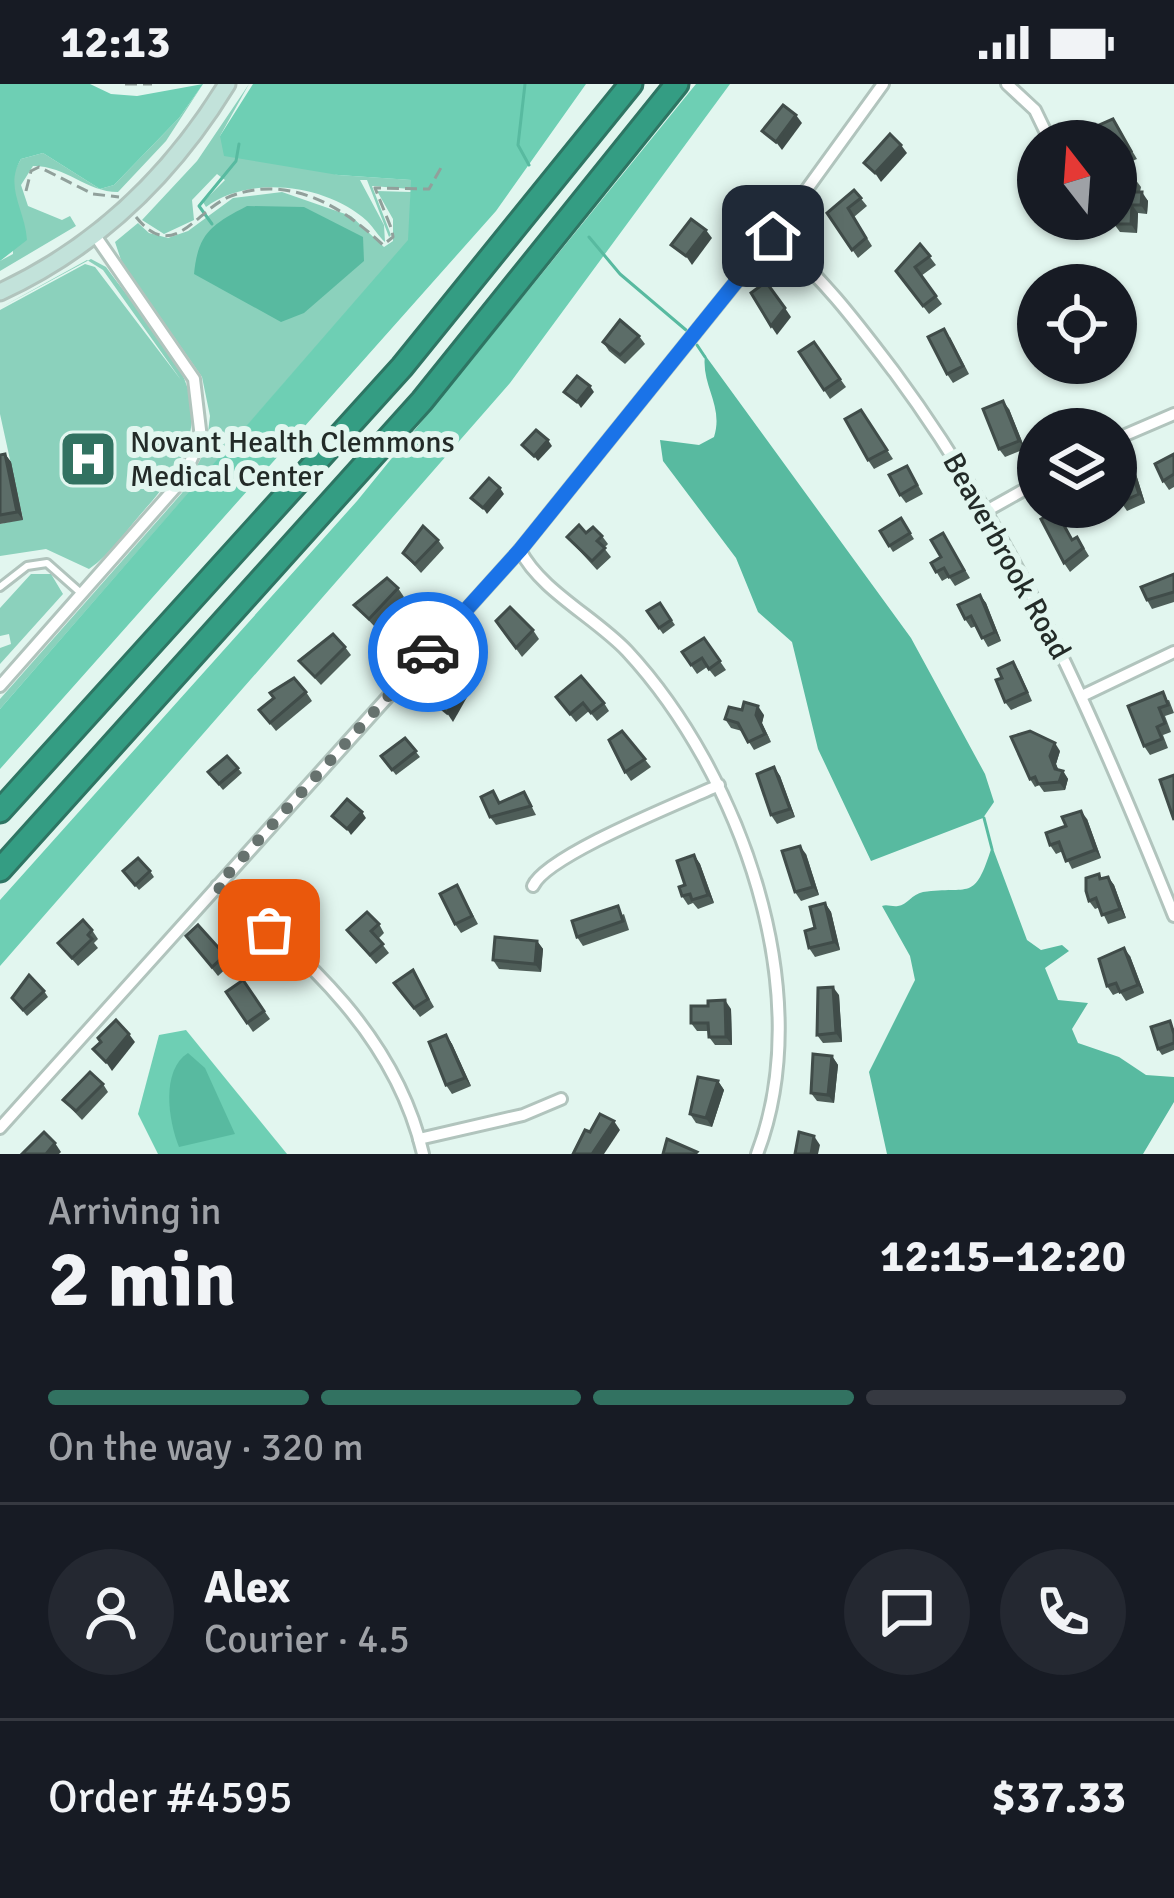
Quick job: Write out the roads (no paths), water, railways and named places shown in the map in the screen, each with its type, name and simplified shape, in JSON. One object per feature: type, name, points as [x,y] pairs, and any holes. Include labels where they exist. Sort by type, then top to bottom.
[{"type":"highway","points":[[0,811],[402,367],[631,84]]},
{"type":"highway","points":[[0,871],[422,401],[677,84]]},
{"type":"street","points":[[0,292],[94,234],[162,174],[227,84]]},
{"type":"street","points":[[0,1128],[520,550],[773,236],[884,84]]},
{"type":"street","points":[[1007,84],[1040,120]]},
{"type":"street","points":[[0,686],[182,480],[198,450],[199,394],[187,365],[94,234]]},
{"type":"street","name":"Beaverbrook Road","points":[[773,236],[838,296],[988,509],[1084,695],[1168,885],[1174,916]]},
{"type":"street","points":[[1137,430],[1174,413]]},
{"type":"street","points":[[988,509],[1017,493]]},
{"type":"street","points":[[520,550],[626,650],[674,708],[719,785],[766,927],[779,998],[779,1065],[757,1154]]},
{"type":"street","points":[[1084,695],[1174,652]]},
{"type":"street","points":[[533,886],[537,877],[577,852],[719,785]]},
{"type":"street","points":[[217,886],[360,1018],[423,1154]]},
{"type":"street","points":[[419,1139],[523,1114],[561,1099]]},
{"type":"lane","points":[[0,587],[27,566],[47,563],[82,594]]},
{"type":"waterway","points":[[525,84],[518,145],[529,165]]},
{"type":"waterway","points":[[212,224],[199,206],[236,161],[239,144]]},
{"type":"waterway","points":[[589,237],[620,274],[686,330]]},
{"type":"waterway","points":[[697,345],[705,357]]},
{"type":"waterway","points":[[984,818],[992,849]]},
{"type":"place","name":"Novant Health Clemmons Medical Center","points":[[88,459]]}]
